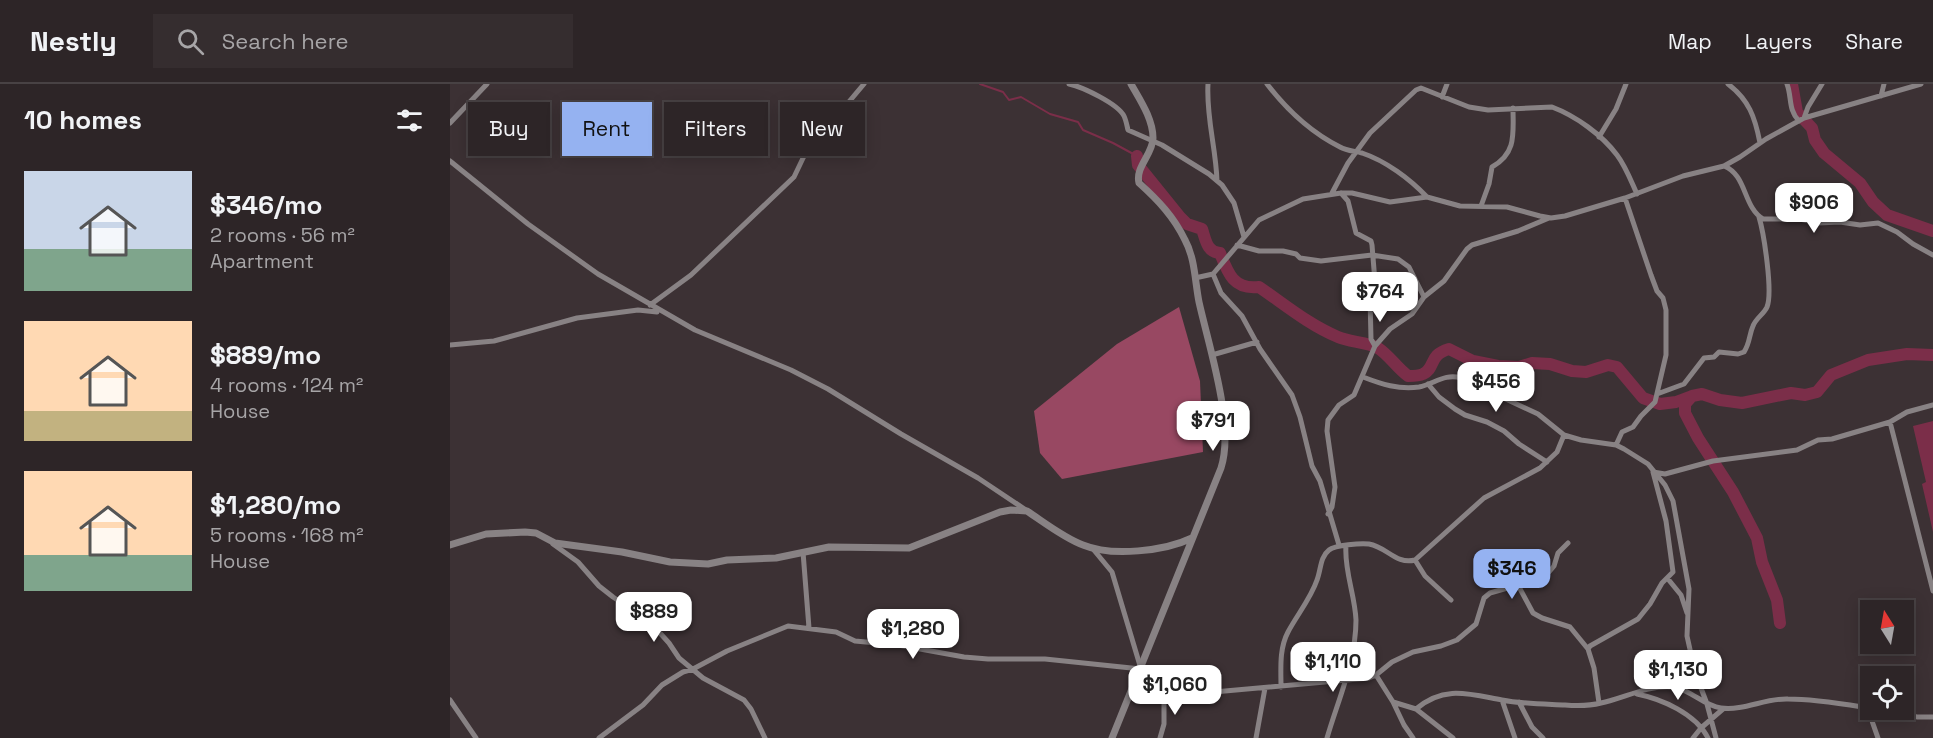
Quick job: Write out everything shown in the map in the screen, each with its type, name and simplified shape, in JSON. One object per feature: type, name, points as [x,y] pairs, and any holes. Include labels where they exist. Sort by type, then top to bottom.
[{"type":"street","points":[[450,123],[487,84]]},
{"type":"street","points":[[650,305],[691,275],[794,177],[805,154],[864,84]]},
{"type":"street","points":[[1069,84],[1112,105],[1123,114],[1128,130],[1153,140],[1217,180],[1233,203],[1244,237]]},
{"type":"street","points":[[1112,738],[1226,451],[1223,417],[1212,355],[1189,248],[1185,238],[1161,204],[1139,183],[1139,172],[1153,140],[1150,121],[1131,84]]},
{"type":"street","points":[[1208,84],[1209,116],[1217,180]]},
{"type":"street","points":[[1267,84],[1301,122],[1335,144],[1388,165],[1427,197]]},
{"type":"street","points":[[1442,97],[1447,84]]},
{"type":"street","points":[[1599,137],[1616,110],[1626,84]]},
{"type":"street","points":[[1728,84],[1742,94],[1756,122],[1760,143]]},
{"type":"street","points":[[1787,84],[1792,112],[1802,119]]},
{"type":"street","points":[[1802,119],[1822,84]]},
{"type":"street","points":[[1881,96],[1884,84]]},
{"type":"street","points":[[1328,514],[1332,507],[1335,486],[1327,431],[1328,420],[1339,405],[1354,395],[1375,346],[1390,329],[1412,314],[1424,297],[1444,281],[1472,245],[1551,218],[1578,213],[1625,198],[1683,176],[1724,166],[1802,119],[1921,84]]},
{"type":"street","points":[[1332,193],[1355,152],[1370,133],[1416,90],[1421,88],[1469,107],[1488,110],[1552,107],[1577,119],[1616,154],[1637,194]]},
{"type":"street","points":[[1481,206],[1492,167],[1500,163],[1512,146],[1513,108]]},
{"type":"street","points":[[450,161],[536,230],[598,274],[695,330],[791,370],[828,389],[901,435],[978,478],[1080,544],[1093,549],[1128,551],[1164,548],[1192,538]]},
{"type":"street","points":[[1657,394],[1684,384],[1704,358],[1714,357],[1719,352],[1738,354],[1744,352],[1750,342],[1754,323],[1767,306],[1769,299],[1766,259],[1759,217],[1738,176],[1724,166]]},
{"type":"street","points":[[1195,278],[1213,274],[1259,220],[1268,214],[1303,199],[1332,193],[1352,193],[1390,202],[1427,197],[1460,206],[1517,208],[1551,218]]},
{"type":"street","points":[[1341,193],[1348,201],[1356,233],[1371,241],[1376,282],[1370,297],[1371,339],[1375,346]]},
{"type":"street","points":[[1616,445],[1622,432],[1633,427],[1655,402],[1666,355],[1666,310],[1663,298],[1657,291],[1625,198]]},
{"type":"street","points":[[1759,217],[1773,221],[1800,219],[1825,224],[1878,223],[1933,255]]},
{"type":"street","points":[[1238,245],[1258,251],[1283,251],[1296,254],[1300,258],[1321,261],[1372,255],[1398,259],[1409,267],[1424,297]]},
{"type":"street","points":[[1213,274],[1221,293],[1242,316],[1292,395],[1300,417],[1311,466],[1320,481],[1339,545]]},
{"type":"street","points":[[450,345],[494,341],[577,318],[644,310],[667,314]]},
{"type":"street","points":[[1212,355],[1257,342]]},
{"type":"street","points":[[1363,377],[1394,387],[1420,387],[1445,377],[1461,378],[1538,414],[1564,435],[1616,445],[1648,464],[1665,485],[1673,501],[1689,589],[1687,636],[1695,672],[1716,738]]},
{"type":"street","points":[[1428,384],[1439,397],[1455,409],[1504,431],[1547,462]]},
{"type":"street","points":[[1653,472],[1665,474],[1713,461],[1797,450],[1818,440],[1832,439],[1890,422],[1908,412],[1933,405]]},
{"type":"street","points":[[1890,422],[1933,591]]},
{"type":"street","points":[[1281,687],[1282,655],[1287,633],[1317,580],[1324,556],[1329,549],[1339,545],[1370,544],[1400,560],[1407,562],[1415,560],[1484,498],[1520,480],[1547,462],[1557,452],[1564,435]]},
{"type":"street","points":[[1588,649],[1592,643],[1618,632],[1638,619],[1662,583],[1673,572],[1666,521],[1653,472]]},
{"type":"street","points":[[549,541],[693,564],[727,560],[761,560],[830,547],[909,548],[1000,512],[1027,511]]},
{"type":"street","points":[[450,545],[477,536],[507,532],[531,532],[549,541],[578,562],[598,586],[650,622],[679,658],[703,678],[744,700],[765,738]]},
{"type":"street","points":[[1134,686],[1164,691],[1203,693],[1361,679],[1376,675],[1392,662],[1413,652],[1457,640],[1476,624],[1484,598],[1490,593],[1550,572],[1558,553],[1568,543]]},
{"type":"street","points":[[1327,738],[1346,680],[1356,621],[1346,546]]},
{"type":"street","points":[[1093,549],[1106,562],[1114,579],[1141,669]]},
{"type":"street","points":[[803,552],[809,628]]},
{"type":"street","points":[[1415,560],[1425,576],[1451,600]]},
{"type":"street","points":[[1668,579],[1681,595],[1687,615]]},
{"type":"street","points":[[1518,585],[1530,610],[1542,618],[1570,627],[1588,649],[1594,668],[1599,703]]},
{"type":"street","points":[[598,738],[643,705],[662,685],[683,672],[782,627],[797,626],[837,632],[855,641],[898,645],[964,657],[1045,659],[1141,669]]},
{"type":"street","points":[[1376,675],[1394,702],[1404,725],[1413,738]]},
{"type":"street","points":[[1416,709],[1436,697],[1457,693],[1482,694],[1519,702],[1565,705],[1599,703],[1660,687],[1673,687],[1686,691],[1707,704],[1723,709],[1736,709],[1786,698],[1860,709]]},
{"type":"street","points":[[1256,738],[1265,688]]},
{"type":"street","points":[[1160,738],[1164,724],[1164,691]]},
{"type":"street","points":[[1635,693],[1666,704],[1692,719],[1708,738]]},
{"type":"street","points":[[450,700],[476,738]]},
{"type":"street","points":[[1502,700],[1515,738]]},
{"type":"street","points":[[1394,702],[1416,709],[1453,738]]},
{"type":"street","points":[[1519,702],[1532,727],[1543,738]]},
{"type":"street","points":[[1693,738],[1723,709]]},
{"type":"street","points":[[1914,716],[1933,717]]},
{"type":"street","points":[[1871,720],[1878,738]]},
{"type":"shaded area","points":[[1179,307],[1200,381],[1203,452],[1062,479],[1040,453],[1034,411],[1117,344]]},
{"type":"shaded area","points":[[1933,421],[1933,532],[1922,484],[1926,482],[1913,426]]},
{"type":"waterway","points":[[980,84],[1003,92],[1009,100],[1021,97],[1050,114],[1078,122],[1083,130],[1137,156]]},
{"type":"waterway","points":[[1792,84],[1797,112],[1812,128],[1815,140],[1824,153],[1860,183],[1873,202],[1887,215],[1933,231]]},
{"type":"waterway","points":[[1137,156],[1138,165],[1180,217],[1187,224],[1202,229],[1208,245],[1212,251],[1220,253],[1233,279],[1243,286],[1259,287],[1327,332],[1342,339],[1378,348],[1408,376],[1423,374],[1438,355],[1449,349],[1473,361],[1498,366],[1519,367],[1532,363],[1550,364],[1572,371],[1586,372],[1608,365],[1617,367],[1643,398],[1660,404],[1702,394],[1720,400],[1742,403],[1791,393],[1805,395],[1817,392],[1831,375],[1868,360],[1907,354],[1933,355]]},
{"type":"waterway","points":[[1692,396],[1685,404],[1685,413],[1698,438],[1733,492],[1757,538],[1762,562],[1777,600],[1780,623]]}]
